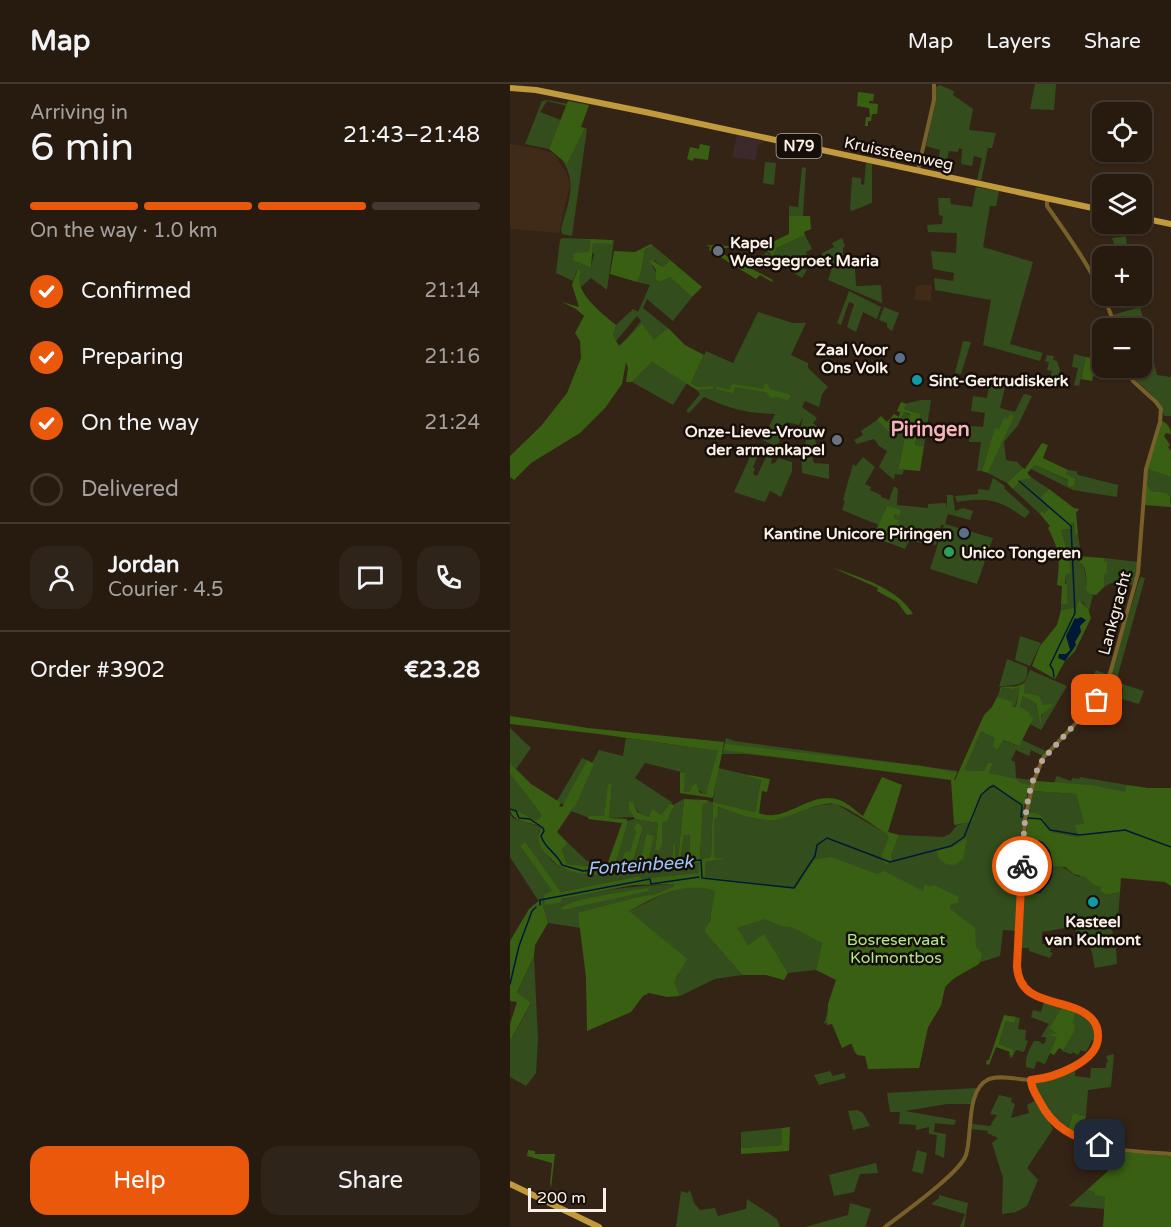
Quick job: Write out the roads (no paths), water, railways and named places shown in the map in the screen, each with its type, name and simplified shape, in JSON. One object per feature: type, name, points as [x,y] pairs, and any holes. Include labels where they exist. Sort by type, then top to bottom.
[{"type":"main road","name":"Kruissteenweg","points":[[510,88],[536,90],[1092,207]]},
{"type":"main road","points":[[1152,220],[1171,224]]},
{"type":"main road","points":[[510,1184],[599,1227]]},
{"type":"street","points":[[919,171],[934,100],[934,84]]},
{"type":"street","points":[[1047,198],[1047,206],[1088,268],[1112,318]]},
{"type":"street","name":"Lankgracht","points":[[1031,1080],[1050,1077],[1083,1062],[1093,1053],[1098,1038],[1096,1025],[1089,1017],[1080,1011],[1032,994],[1023,986],[1018,974],[1024,833],[1033,783],[1044,758],[1094,704],[1103,691],[1136,584],[1140,560],[1146,469],[1160,422],[1161,409],[1131,378]]},
{"type":"street","points":[[885,1227],[930,1192],[965,1158],[974,1098],[980,1086],[995,1078],[1031,1080],[1031,1086],[1044,1111],[1054,1124],[1066,1132],[1106,1146],[1171,1154]]},
{"type":"water","points":[[1081,617],[1086,620],[1080,626],[1081,632],[1075,642],[1076,645],[1065,661],[1058,658],[1059,654],[1066,654],[1070,650],[1066,636],[1075,618]]},
{"type":"water","points":[[1038,840],[1049,850],[1053,871],[1051,879],[1040,893],[1033,894],[1028,890],[1028,884],[1032,868],[1041,849]]},
{"type":"waterway","points":[[1019,481],[1071,526],[1075,613],[1050,665],[1054,677]]},
{"type":"waterway","name":"Fonteinbeek","points":[[510,809],[516,811],[519,818],[530,819],[543,828],[541,836],[543,840],[562,865],[583,871],[701,860],[702,878],[794,888],[815,856],[817,845],[827,838],[890,862],[951,846],[964,837],[981,795],[990,787],[994,786],[1022,805],[1021,817],[1023,817]]},
{"type":"waterway","name":"Fonteinbeek","points":[[1028,818],[1041,819],[1050,830],[1080,835],[1125,830],[1171,847]]},
{"type":"waterway","points":[[540,905],[540,900],[650,879],[651,884],[699,877]]},
{"type":"waterway","points":[[510,984],[519,946],[532,911],[536,907]]},
{"type":"place","name":"Kapel Weesgegroet Maria","points":[[718,251]]},
{"type":"place","name":"Zaal Voor Ons Volk","points":[[900,358]]},
{"type":"place","name":"Sint-Gertrudiskerk","points":[[917,380]]},
{"type":"place","name":"Onze-Lieve-Vrouw der armenkapel","points":[[837,440]]},
{"type":"place","name":"Kantine Unicore Piringen","points":[[964,533]]},
{"type":"place","name":"Unico Tongeren","points":[[949,552]]},
{"type":"place","name":"Kasteel van Kolmont","points":[[1093,902]]},
{"type":"district","name":"Piringen","points":[[930,429]]},
{"type":"park label","name":"Bosreservaat Kolmontbos","points":[[896,948]]}]
